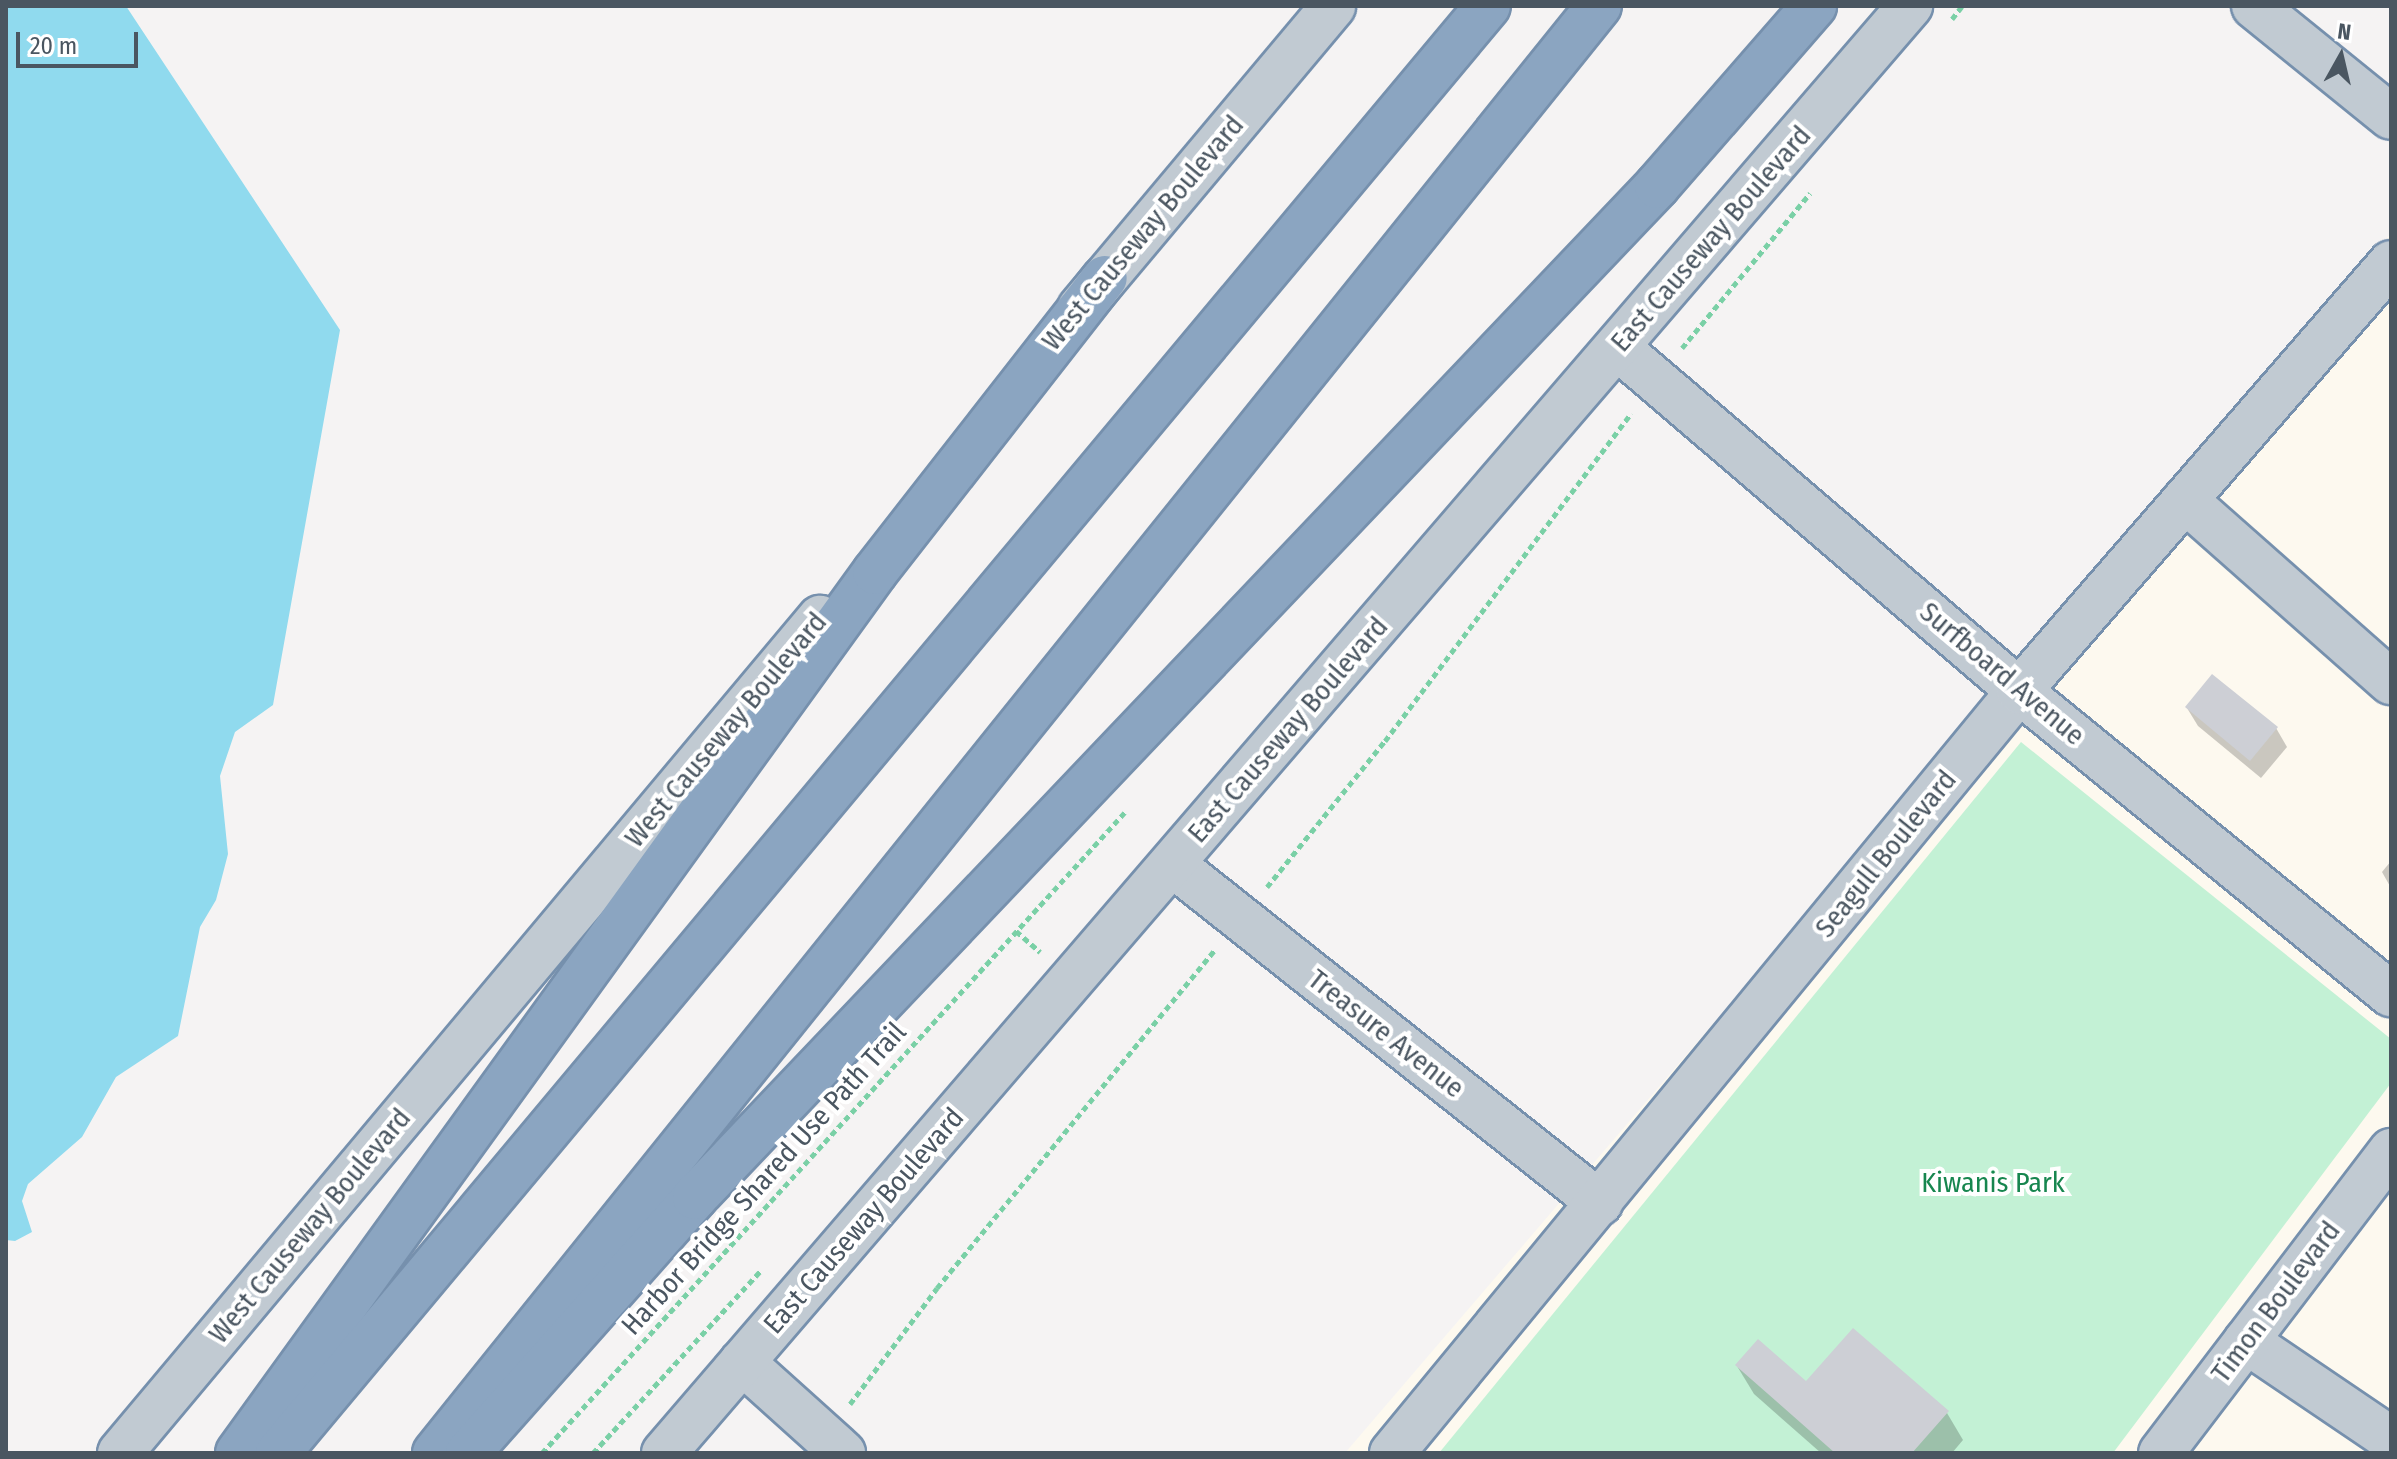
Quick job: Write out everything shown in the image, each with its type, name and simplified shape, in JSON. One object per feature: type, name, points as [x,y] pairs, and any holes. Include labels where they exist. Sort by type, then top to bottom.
[{"type":"highway","points":[[278,1453],[1488,6]]},
{"type":"highway","points":[[435,1453],[1599,6]]},
{"type":"highway","points":[[468,1453],[706,1185],[1657,186],[1814,6]]},
{"type":"highway","points":[[238,1453],[866,584],[1105,278]]},
{"type":"street","name":"West Causeway Boulevard","points":[[120,1453],[1333,6]]},
{"type":"street","name":"East Causeway Boulevard","points":[[664,1453],[1910,6]]},
{"type":"street","points":[[2254,6],[2391,117]]},
{"type":"street","name":"Seagull Boulevard","points":[[1392,1453],[2019,691],[2391,263]]},
{"type":"street","name":"Surfboard Avenue","points":[[1618,348],[2019,691],[2391,994]]},
{"type":"street","points":[[2185,500],[2391,682]]},
{"type":"street","name":"Treasure Avenue","points":[[1172,864],[1600,1203]]},
{"type":"street","name":"Timon Boulevard","points":[[2161,1453],[2391,1151]]},
{"type":"street","points":[[2246,1341],[2391,1439]]},
{"type":"street","points":[[742,1362],[834,1445]]},
{"type":"path","points":[[834,1445],[937,1288],[1385,741],[1657,379],[1819,182]]},
{"type":"path","name":"Harbor Bridge Shared Use Path Trail","points":[[542,1453],[1016,931]]},
{"type":"shaded area","points":[[2391,233],[2391,1453],[1345,1453]]},
{"type":"green space","name":"Kiwanis Park","points":[[2021,742],[2391,1039],[2391,1083],[2113,1453],[1439,1453]]},
{"type":"water","points":[[6,6],[126,6],[340,330],[273,705],[235,732],[220,776],[228,854],[216,900],[200,927],[178,1036],[116,1077],[82,1137],[28,1184],[22,1201],[32,1232],[15,1241],[6,1240]]},
{"type":"building","points":[[2212,674],[2278,727],[2250,761],[2185,707]]},
{"type":"building","points":[[1853,1328],[1949,1411],[1912,1453],[1835,1453],[1735,1365],[1758,1339],[1806,1381]]}]
